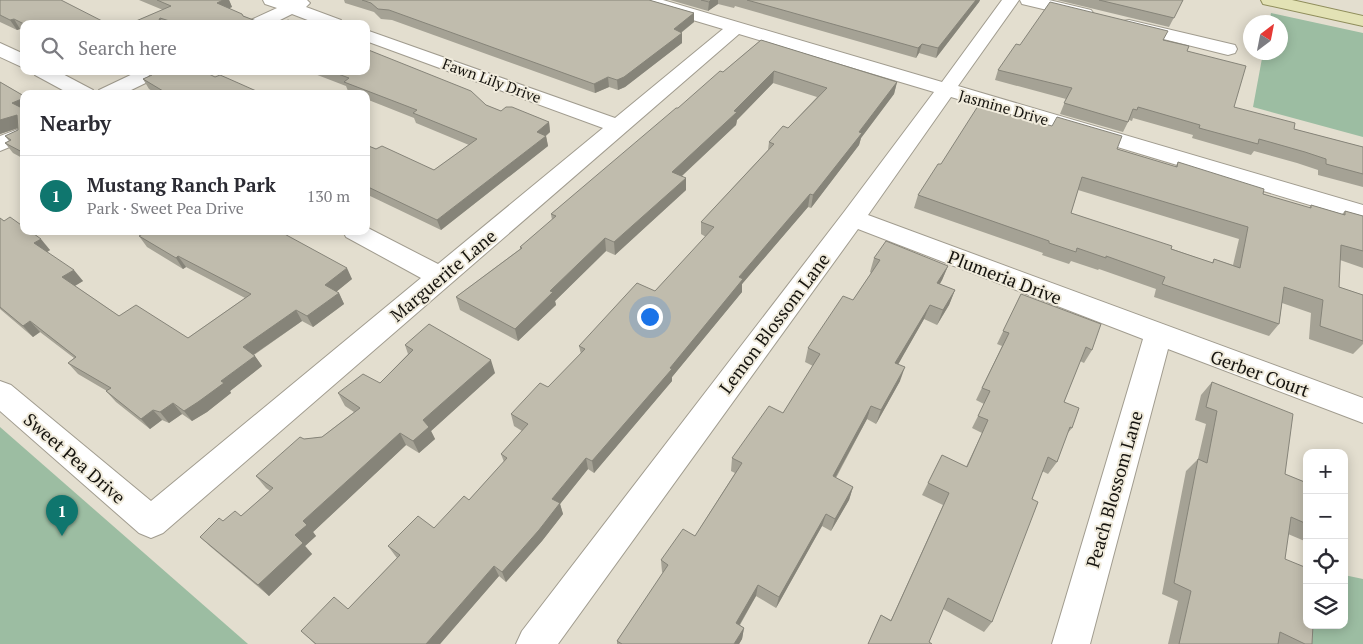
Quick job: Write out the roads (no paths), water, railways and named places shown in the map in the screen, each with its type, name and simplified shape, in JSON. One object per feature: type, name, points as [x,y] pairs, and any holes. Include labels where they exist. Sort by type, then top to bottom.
[{"type":"main road","points":[[1269,0],[1363,21]]},
{"type":"main road","points":[[1328,0],[1363,8]]},
{"type":"street","points":[[271,0],[324,20]]},
{"type":"street","points":[[266,20],[307,0]]},
{"type":"street","name":"Jasmine Drive","points":[[645,0],[1363,213]]},
{"type":"street","name":"Lemon Blossom Lane","points":[[535,644],[852,218],[1011,0]]},
{"type":"street","points":[[1028,0],[1228,49]]},
{"type":"street","name":"Marguerite Lane","points":[[151,522],[736,27]]},
{"type":"street","name":"Fawn Lily Drive","points":[[370,36],[618,126]]},
{"type":"street","points":[[0,50],[20,60]]},
{"type":"street","points":[[50,75],[78,90]]},
{"type":"street","points":[[114,90],[146,75]]},
{"type":"street","points":[[0,144],[20,135]]},
{"type":"street","name":"Plumeria Drive","points":[[852,218],[1158,335]]},
{"type":"street","points":[[362,235],[440,277]]},
{"type":"street","name":"Gerber Court","points":[[1158,335],[1363,411]]},
{"type":"street","name":"Peach Blossom Lane","points":[[1071,644],[1158,335]]},
{"type":"street","name":"Sweet Pea Drive","points":[[0,393],[151,522]]},
{"type":"place","name":"Mustang Ranch Park","points":[[62,536]]}]
